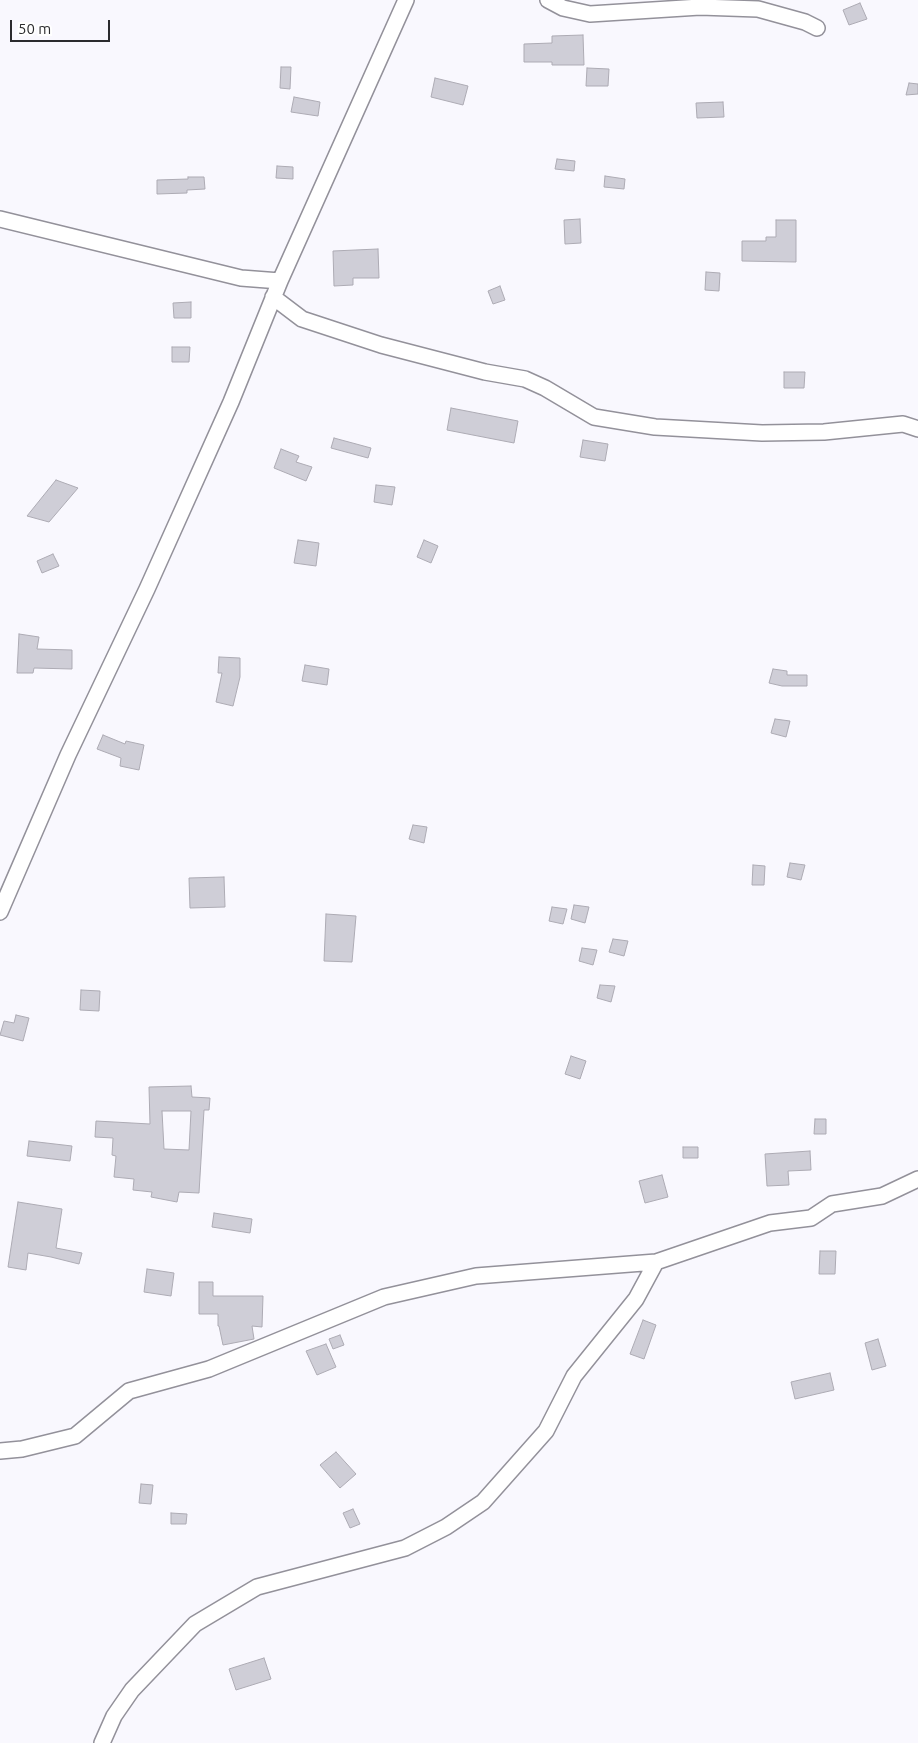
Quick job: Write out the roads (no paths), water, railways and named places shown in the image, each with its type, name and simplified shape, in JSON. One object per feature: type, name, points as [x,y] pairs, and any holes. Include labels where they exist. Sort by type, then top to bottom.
[{"type":"street","points":[[0,912],[68,755],[147,589],[231,402],[280,281],[406,0]]},
{"type":"street","points":[[548,0],[564,8],[590,14],[700,7],[758,8],[805,22],[817,28]]},
{"type":"street","points":[[0,219],[241,278],[280,281]]},
{"type":"street","points":[[273,298],[302,319],[380,345],[485,372],[525,379],[545,388],[594,417],[655,427],[762,433],[824,432],[903,424],[918,429]]},
{"type":"street","points":[[0,1451],[22,1449],[75,1436],[129,1390],[209,1368],[384,1297],[476,1276],[656,1262],[770,1223],[811,1218],[832,1204],[882,1196],[918,1179]]},
{"type":"street","points":[[102,1743],[114,1716],[132,1690],[195,1624],[257,1587],[405,1548],[446,1528],[483,1502],[546,1432],[574,1376],[636,1299],[656,1262]]}]
